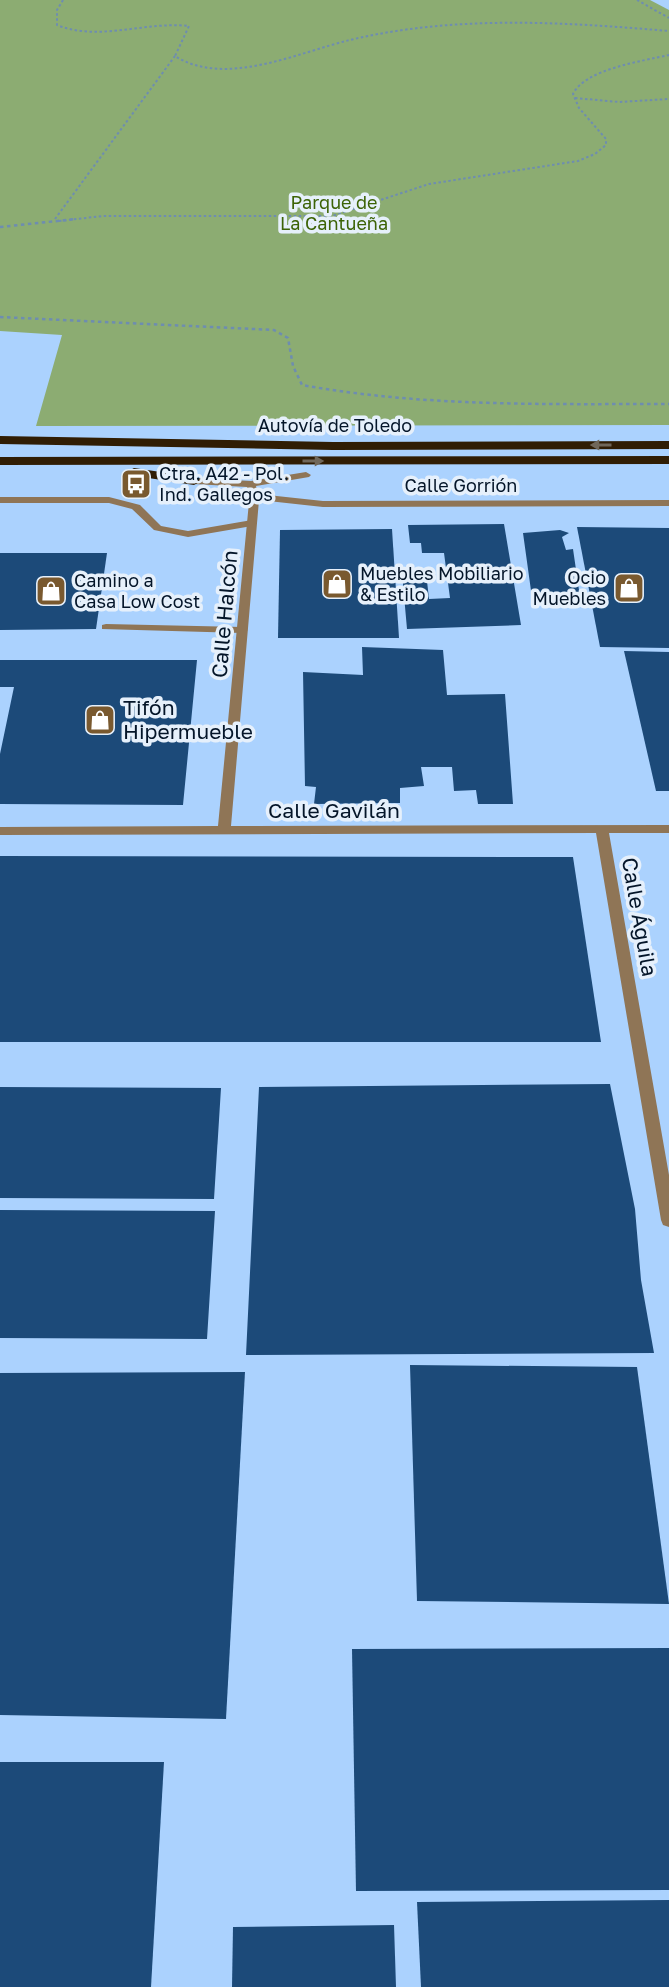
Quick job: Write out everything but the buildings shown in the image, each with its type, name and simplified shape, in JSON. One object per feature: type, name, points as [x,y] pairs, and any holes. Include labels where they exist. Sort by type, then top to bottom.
[{"type":"highway","points":[[0,427],[70,433],[238,436],[299,445]]},
{"type":"highway","name":"Autovía de Toledo","points":[[0,440],[299,445],[669,445]]},
{"type":"highway","name":"Autovía de Toledo","points":[[0,461],[471,463],[669,460]]},
{"type":"highway","points":[[0,461],[31,470],[142,472],[194,481]]},
{"type":"highway","points":[[306,475],[471,463]]},
{"type":"street","points":[[194,481],[252,490],[306,475]]},
{"type":"street","name":"Calle Gorrión","points":[[252,490],[323,504],[669,503]]},
{"type":"street","name":"Calle Halcón","points":[[224,830],[252,523],[252,490]]},
{"type":"street","points":[[0,500],[109,500],[136,507],[159,528],[188,534],[252,523]]},
{"type":"street","points":[[106,627],[242,630]]},
{"type":"street","name":"Calle Águila","points":[[602,829],[669,1220]]},
{"type":"street","name":"Calle Gavilán","points":[[0,831],[669,829]]},
{"type":"path","points":[[55,220],[175,57],[189,26],[167,23],[76,32],[57,25],[57,10],[63,0]]},
{"type":"path","points":[[637,0],[669,18]]},
{"type":"path","points":[[175,57],[193,65],[215,67],[264,64],[366,37],[470,25],[533,24],[669,30]]},
{"type":"path","points":[[0,227],[103,216],[332,216],[353,211],[400,191],[431,183],[529,170],[594,156],[606,145],[606,139],[579,108],[575,98],[577,86],[598,73],[669,55]]},
{"type":"path","points":[[575,98],[619,102],[669,99]]},
{"type":"path","points":[[0,317],[274,330],[288,338],[293,366],[302,385],[331,391],[439,401],[669,404]]},
{"type":"green space","name":"Parque de La Cantueña","points":[[0,0],[650,0],[669,10],[669,425],[36,426],[62,335],[0,331]]},
{"type":"place","name":"Ctra. A42 - Pol. Ind. Gallegos","points":[[136,484]]},
{"type":"place","name":"Muebles Mobiliario & Estilo","points":[[337,584]]},
{"type":"place","name":"Ocio Muebles","points":[[629,588]]},
{"type":"place","name":"Camino a Casa Low Cost","points":[[51,591]]},
{"type":"place","name":"Tifón Hipermueble","points":[[100,720]]}]
